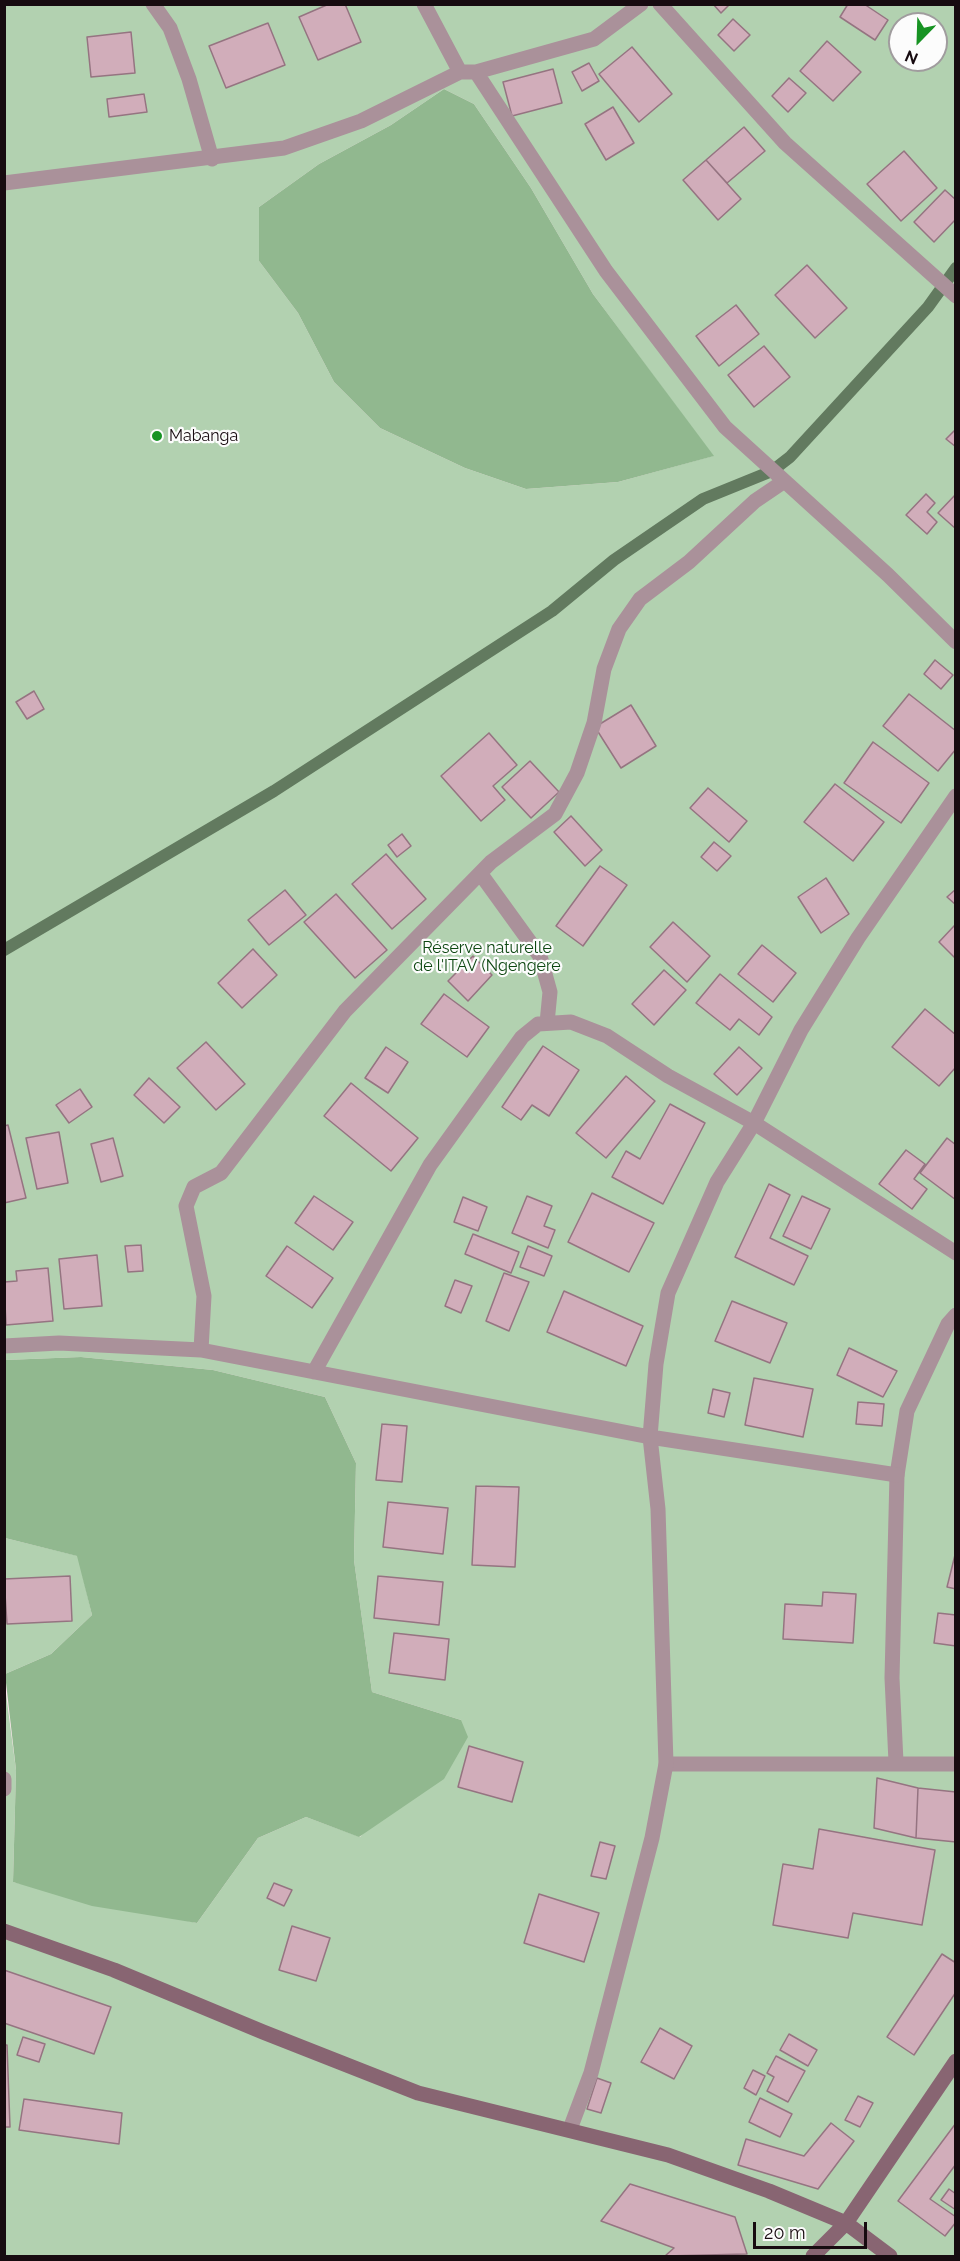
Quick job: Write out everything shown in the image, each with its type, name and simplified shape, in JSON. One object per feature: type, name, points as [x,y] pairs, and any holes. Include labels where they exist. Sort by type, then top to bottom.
[{"type":"street","points":[[153,4],[170,27],[189,79],[212,159]]},
{"type":"street","points":[[424,4],[460,72]]},
{"type":"street","points":[[4,183],[212,159],[284,148],[361,121],[460,72],[476,72],[594,39],[641,4]]},
{"type":"street","points":[[660,4],[784,143],[956,297]]},
{"type":"street","points":[[476,72],[606,271],[724,427],[888,575],[956,642]]},
{"type":"street","points":[[201,1350],[204,1296],[186,1206],[194,1186],[221,1173],[345,1011],[480,873],[555,814],[580,763],[594,723],[604,669],[619,629],[640,599],[689,562],[755,501],[776,475]]},
{"type":"street","points":[[570,2129],[594,2063],[652,1838],[666,1764],[658,1509],[650,1437],[656,1364],[668,1293],[717,1182],[754,1123],[801,1030],[858,938],[956,796]]},
{"type":"street","points":[[480,873],[540,956],[550,992],[547,1023]]},
{"type":"street","points":[[314,1372],[430,1165],[522,1037],[538,1024],[571,1022],[607,1036],[668,1076],[754,1123],[956,1253]]},
{"type":"street","points":[[896,1762],[892,1678],[897,1475],[907,1411],[948,1324],[956,1315]]},
{"type":"street","points":[[4,1346],[58,1343],[201,1350],[650,1437],[897,1475]]},
{"type":"street","points":[[666,1764],[896,1762],[956,1764]]},
{"type":"street","points":[[4,1779],[4,1789]]},
{"type":"street","points":[[4,1931],[114,1970],[262,2032],[418,2093],[668,2155],[769,2191],[846,2223],[890,2256]]},
{"type":"street","points":[[813,2256],[846,2223],[956,2061]]},
{"type":"green space","name":"Réserve naturelle de l'ITAV (Ngengere","points":[[5,5],[955,5],[955,2256],[5,2256],[5,1686],[16,1770],[13,1882],[197,1923],[258,1838],[306,1817],[360,1837],[461,1720],[372,1692],[354,1560],[356,1463],[325,1397],[213,1370],[81,1357],[5,1360]],"holes":[[[444,89],[474,104],[531,188],[593,294],[713,456],[618,482],[526,489],[465,468],[380,428],[334,382],[298,313],[259,261],[259,207],[319,164],[391,125]]]},
{"type":"green space","points":[[444,89],[474,104],[531,188],[593,294],[714,456],[618,482],[526,489],[465,468],[380,428],[334,382],[298,313],[259,261],[259,207],[319,164],[391,125]]},
{"type":"green space","points":[[81,1357],[213,1370],[325,1397],[356,1463],[354,1560],[372,1692],[461,1720],[468,1737],[444,1779],[359,1837],[306,1817],[258,1838],[197,1923],[92,1906],[13,1882],[16,1770],[5,1674],[51,1654],[92,1615],[77,1556],[5,1538],[5,1360]]},
{"type":"green space","points":[[5,1538],[78,1556],[92,1615],[51,1654],[5,1674]]},
{"type":"building","points":[[329,4],[345,4],[361,42],[318,60],[299,17]]},
{"type":"building","points":[[713,4],[730,4],[721,13]]},
{"type":"building","points":[[848,4],[864,4],[888,20],[875,40],[840,17]]},
{"type":"building","points":[[733,19],[750,35],[734,51],[718,35]]},
{"type":"building","points":[[268,23],[285,65],[226,88],[209,46]]},
{"type":"building","points":[[131,32],[135,73],[91,77],[87,37]]},
{"type":"building","points":[[827,41],[861,72],[833,101],[800,71]]},
{"type":"building","points":[[632,47],[672,94],[639,122],[599,74]]},
{"type":"building","points":[[589,63],[599,81],[582,91],[572,72]]},
{"type":"building","points":[[553,69],[562,103],[512,116],[503,82]]},
{"type":"building","points":[[789,78],[806,93],[788,112],[772,96]]},
{"type":"building","points":[[144,94],[147,112],[109,117],[107,99]]},
{"type":"building","points":[[613,107],[634,143],[606,160],[585,124]]},
{"type":"building","points":[[744,127],[765,151],[727,183],[706,160]]},
{"type":"building","points":[[904,151],[937,188],[901,221],[867,184]]},
{"type":"building","points":[[706,160],[741,199],[718,220],[683,180]]},
{"type":"building","points":[[945,190],[956,200],[956,219],[934,242],[914,222]]},
{"type":"building","points":[[807,265],[847,308],[815,338],[775,295]]},
{"type":"building","points":[[736,305],[759,334],[719,366],[696,336]]},
{"type":"building","points":[[764,346],[790,377],[754,407],[728,375]]},
{"type":"building","points":[[956,429],[956,447],[946,439]]},
{"type":"building","points":[[926,494],[935,503],[927,512],[937,522],[927,534],[906,515]]},
{"type":"building","points":[[956,494],[956,529],[938,513]]},
{"type":"building","points":[[935,660],[953,675],[941,689],[924,674]]},
{"type":"building","points":[[34,691],[44,709],[27,719],[16,702]]},
{"type":"building","points":[[909,694],[956,731],[956,749],[938,771],[883,726]]},
{"type":"building","points":[[631,705],[656,746],[621,768],[595,727]]},
{"type":"building","points":[[489,733],[517,765],[493,786],[505,800],[481,821],[441,776]]},
{"type":"building","points":[[873,742],[929,783],[901,823],[844,783]]},
{"type":"building","points":[[530,761],[559,792],[531,818],[502,787]]},
{"type":"building","points":[[835,784],[884,822],[853,861],[804,822]]},
{"type":"building","points":[[708,788],[747,821],[729,842],[690,808]]},
{"type":"building","points":[[571,816],[602,850],[585,866],[554,832]]},
{"type":"building","points":[[402,834],[411,846],[397,857],[388,845]]},
{"type":"building","points":[[714,842],[731,856],[717,871],[701,857]]},
{"type":"building","points":[[386,854],[426,899],[392,929],[352,884]]},
{"type":"building","points":[[600,866],[627,885],[583,946],[556,926]]},
{"type":"building","points":[[826,878],[849,914],[821,933],[798,897]]},
{"type":"building","points":[[956,889],[956,905],[947,897]]},
{"type":"building","points":[[285,890],[306,915],[269,945],[248,920]]},
{"type":"building","points":[[336,894],[387,950],[355,978],[304,922]]},
{"type":"building","points":[[673,922],[710,956],[687,982],[650,947]]},
{"type":"building","points":[[954,926],[956,928],[956,959],[939,942]]},
{"type":"building","points":[[762,945],[796,973],[773,1002],[738,974]]},
{"type":"building","points":[[253,949],[277,975],[242,1008],[218,983]]},
{"type":"building","points":[[473,956],[492,975],[468,1001],[448,981]]},
{"type":"building","points":[[664,970],[686,990],[654,1025],[632,1004]]},
{"type":"building","points":[[720,974],[772,1017],[759,1035],[739,1019],[730,1030],[696,1003]]},
{"type":"building","points":[[444,994],[489,1027],[467,1057],[421,1024]]},
{"type":"building","points":[[925,1009],[956,1035],[956,1067],[939,1086],[892,1047]]},
{"type":"building","points":[[206,1042],[245,1084],[216,1110],[177,1068]]},
{"type":"building","points":[[543,1046],[579,1070],[549,1116],[532,1105],[521,1120],[502,1107]]},
{"type":"building","points":[[386,1047],[408,1062],[388,1093],[365,1078]]},
{"type":"building","points":[[739,1047],[762,1068],[737,1095],[714,1074]]},
{"type":"building","points":[[626,1076],[655,1101],[606,1158],[576,1133]]},
{"type":"building","points":[[149,1078],[180,1107],[164,1123],[134,1095]]},
{"type":"building","points":[[351,1083],[418,1138],[391,1171],[324,1116]]},
{"type":"building","points":[[80,1089],[92,1107],[69,1123],[56,1105]]},
{"type":"building","points":[[670,1104],[705,1123],[663,1204],[612,1177],[626,1151],[640,1159]]},
{"type":"building","points":[[8,1125],[26,1198],[4,1203],[4,1126]]},
{"type":"building","points":[[59,1132],[68,1183],[37,1189],[26,1138]]},
{"type":"building","points":[[113,1138],[123,1176],[101,1182],[91,1144]]},
{"type":"building","points":[[947,1138],[956,1145],[956,1200],[920,1173]]},
{"type":"building","points":[[906,1150],[925,1164],[914,1179],[927,1189],[912,1209],[879,1184]]},
{"type":"building","points":[[769,1184],[790,1195],[770,1238],[808,1256],[794,1285],[735,1257]]},
{"type":"building","points":[[592,1193],[654,1223],[629,1272],[568,1242]]},
{"type":"building","points":[[314,1196],[353,1222],[333,1250],[295,1223]]},
{"type":"building","points":[[527,1196],[552,1206],[544,1226],[555,1230],[548,1248],[512,1233]]},
{"type":"building","points":[[802,1196],[830,1209],[811,1249],[783,1236]]},
{"type":"building","points":[[463,1197],[487,1207],[478,1231],[454,1222]]},
{"type":"building","points":[[473,1234],[519,1252],[511,1273],[465,1254]]},
{"type":"building","points":[[141,1245],[143,1271],[128,1272],[125,1246]]},
{"type":"building","points":[[287,1246],[333,1278],[312,1308],[266,1276]]},
{"type":"building","points":[[528,1246],[552,1256],[544,1276],[520,1267]]},
{"type":"building","points":[[97,1255],[102,1306],[64,1309],[59,1259]]},
{"type":"building","points":[[48,1268],[53,1321],[6,1325],[4,1282],[17,1281],[16,1271]]},
{"type":"building","points":[[504,1273],[529,1282],[509,1331],[486,1321]]},
{"type":"building","points":[[455,1280],[472,1286],[461,1313],[445,1306]]},
{"type":"building","points":[[564,1291],[643,1326],[626,1366],[547,1332]]},
{"type":"building","points":[[732,1301],[787,1323],[770,1363],[715,1341]]},
{"type":"building","points":[[849,1348],[897,1371],[883,1397],[837,1375]]},
{"type":"building","points":[[754,1378],[813,1389],[803,1437],[745,1425]]},
{"type":"building","points":[[713,1389],[730,1393],[724,1417],[708,1413]]},
{"type":"building","points":[[858,1402],[884,1404],[882,1426],[856,1424]]},
{"type":"building","points":[[382,1424],[407,1426],[402,1482],[376,1480]]},
{"type":"building","points":[[476,1486],[519,1487],[515,1567],[472,1565]]},
{"type":"building","points":[[388,1502],[448,1508],[443,1554],[383,1547]]},
{"type":"building","points":[[956,1551],[956,1589],[947,1587]]},
{"type":"building","points":[[70,1576],[72,1621],[7,1624],[4,1579]]},
{"type":"building","points":[[378,1576],[443,1582],[439,1625],[374,1618]]},
{"type":"building","points":[[823,1592],[856,1594],[853,1643],[783,1639],[785,1604],[822,1606]]},
{"type":"building","points":[[938,1613],[956,1615],[956,1646],[934,1643]]},
{"type":"building","points":[[394,1633],[449,1639],[445,1680],[389,1673]]},
{"type":"building","points":[[469,1746],[523,1762],[512,1802],[458,1787]]},
{"type":"building","points":[[877,1778],[918,1788],[916,1838],[874,1828]]},
{"type":"building","points":[[918,1788],[956,1792],[956,1842],[916,1838]]},
{"type":"building","points":[[819,1829],[935,1850],[922,1925],[853,1913],[848,1938],[773,1925],[783,1864],[813,1869]]},
{"type":"building","points":[[600,1842],[615,1846],[606,1879],[591,1876]]},
{"type":"building","points":[[274,1883],[292,1890],[284,1906],[267,1898]]},
{"type":"building","points":[[539,1894],[599,1913],[584,1962],[524,1943]]},
{"type":"building","points":[[292,1926],[330,1938],[316,1981],[279,1970]]},
{"type":"building","points":[[942,1954],[956,1963],[956,1992],[914,2055],[887,2037]]},
{"type":"building","points":[[4,1970],[111,2007],[94,2054],[4,2023]]},
{"type":"building","points":[[660,2028],[692,2046],[674,2079],[641,2062]]},
{"type":"building","points":[[789,2034],[817,2050],[808,2066],[780,2050]]},
{"type":"building","points":[[23,2037],[45,2044],[39,2062],[17,2055]]},
{"type":"building","points":[[4,2045],[7,2045],[10,2127],[4,2127]]},
{"type":"building","points":[[776,2056],[805,2071],[788,2102],[767,2091],[774,2077],[767,2073]]},
{"type":"building","points":[[753,2070],[765,2076],[756,2095],[744,2088]]},
{"type":"building","points":[[597,2078],[611,2083],[601,2113],[587,2109]]},
{"type":"building","points":[[858,2096],[873,2103],[860,2127],[845,2120]]},
{"type":"building","points":[[760,2098],[792,2114],[780,2137],[749,2122]]},
{"type":"building","points":[[24,2099],[122,2113],[119,2144],[19,2130]]},
{"type":"building","points":[[831,2123],[854,2141],[818,2189],[738,2165],[746,2139],[804,2156]]},
{"type":"building","points":[[956,2123],[956,2164],[930,2199],[956,2217],[956,2222],[945,2236],[898,2201]]},
{"type":"building","points":[[630,2184],[735,2217],[747,2254],[665,2256],[674,2248],[601,2221]]},
{"type":"building","points":[[949,2189],[956,2194],[956,2210],[941,2200]]},
{"type":"waterway","points":[[4,950],[274,791],[552,611],[614,560],[703,499],[772,471],[790,457],[928,307],[956,268]]},
{"type":"place","name":"Mabanga","points":[[157,436]]}]
